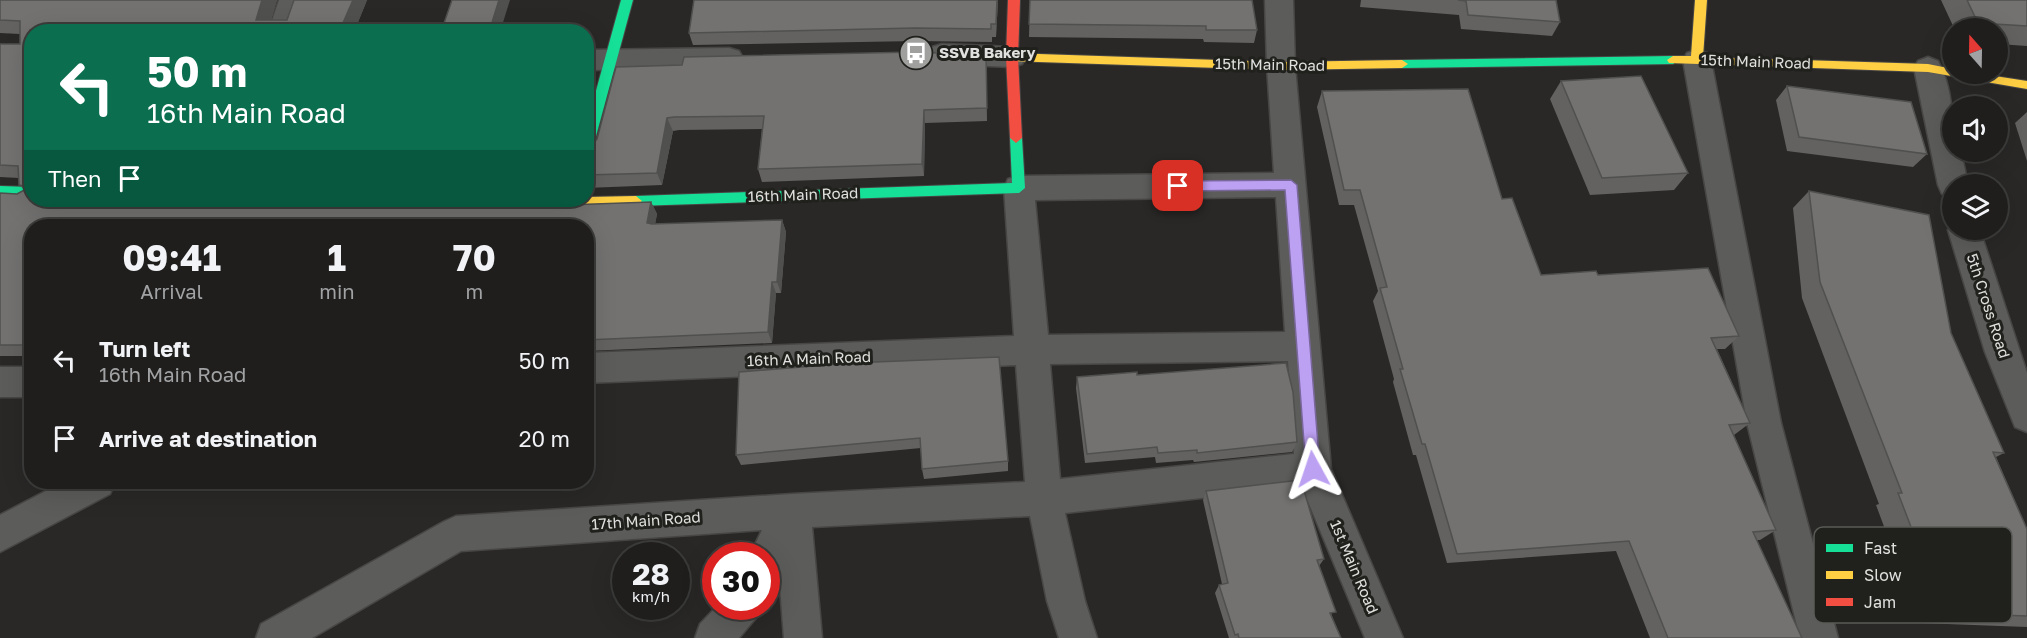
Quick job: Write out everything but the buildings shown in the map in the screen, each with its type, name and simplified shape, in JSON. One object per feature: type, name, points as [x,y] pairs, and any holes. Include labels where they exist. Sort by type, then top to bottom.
[{"type":"street","points":[[285,24],[293,0]]},
{"type":"street","points":[[594,91],[598,61],[627,0]]},
{"type":"street","points":[[1014,0],[1012,57],[1019,188],[1044,498],[1066,601],[1078,638]]},
{"type":"street","name":"1st Main Road","points":[[1279,0],[1281,66],[1313,469],[1384,638]]},
{"type":"street","points":[[1701,0],[1697,60],[1764,423],[1814,618]]},
{"type":"street","name":"15th Main Road","points":[[916,53],[1281,66],[1697,60],[1941,70]]},
{"type":"street","points":[[598,61],[751,57]]},
{"type":"street","points":[[1941,70],[1952,174]]},
{"type":"street","points":[[2008,82],[2027,85]]},
{"type":"street","name":"16th Main Road","points":[[594,200],[1019,188],[1291,185]]},
{"type":"street","points":[[0,191],[24,192]]},
{"type":"street","name":"5th Cross Road","points":[[1967,240],[2002,352],[2027,416]]},
{"type":"street","name":"16th A Main Road","points":[[594,368],[1031,350],[1303,346]]},
{"type":"street","points":[[0,382],[24,382]]},
{"type":"street","name":"17th Main Road","points":[[275,638],[456,534],[792,511],[1044,498],[1313,469]]},
{"type":"street","points":[[0,534],[84,489]]},
{"type":"street","points":[[776,542],[792,511]]},
{"type":"street","points":[[792,511],[803,638]]},
{"type":"street","points":[[714,638],[730,620]]},
{"type":"street","points":[[1815,623],[1819,638]]},
{"type":"traffic: fast","points":[[594,122],[627,0]]},
{"type":"traffic: fast","points":[[1402,64],[1673,60]]},
{"type":"traffic: fast","points":[[636,201],[1019,188],[1016,138]]},
{"type":"traffic: fast","points":[[0,191],[24,192]]},
{"type":"traffic: slow","points":[[1697,60],[1701,0]]},
{"type":"traffic: slow","points":[[1012,57],[1281,66],[1402,64]]},
{"type":"traffic: slow","points":[[1673,60],[1928,68],[1942,71]]},
{"type":"traffic: slow","points":[[2008,82],[2027,85]]},
{"type":"traffic: slow","points":[[594,202],[636,201]]},
{"type":"traffic: jam","points":[[1014,0],[1012,57],[1016,138]]},
{"type":"place","name":"SSVB Bakery","points":[[916,53]]},
{"type":"route","points":[[1178,186],[1291,185],[1313,469]]}]
